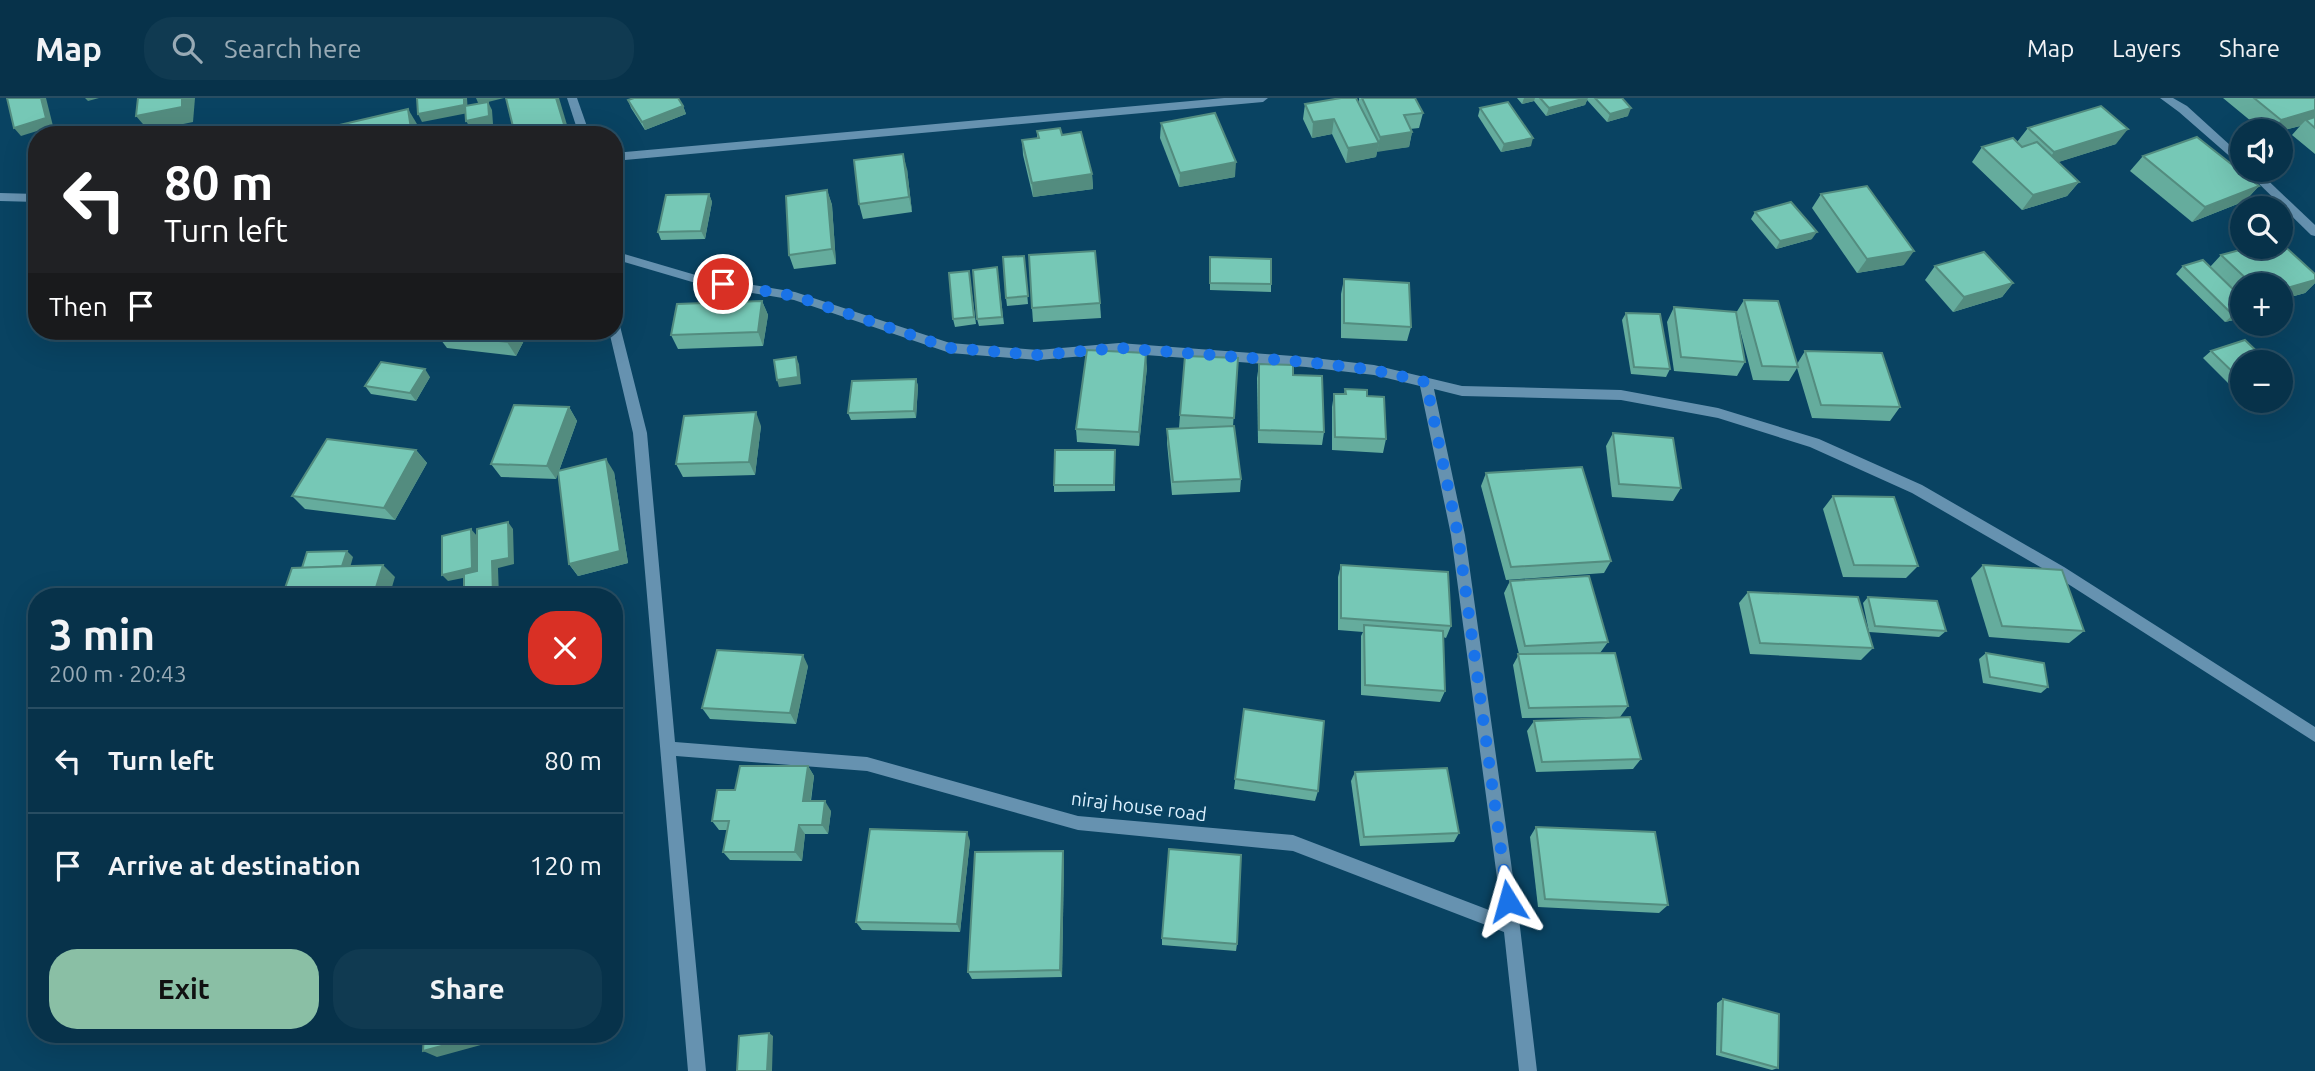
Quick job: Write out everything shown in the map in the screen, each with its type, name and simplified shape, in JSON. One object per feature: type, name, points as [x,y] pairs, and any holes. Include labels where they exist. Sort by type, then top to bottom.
[{"type":"street","points":[[572,98],[582,126]]},
{"type":"street","points":[[623,157],[1263,98]]},
{"type":"street","points":[[2165,98],[2182,109],[2230,152]]},
{"type":"street","points":[[2263,182],[2315,232]]},
{"type":"street","points":[[0,197],[28,198]]},
{"type":"street","points":[[623,258],[699,279],[795,296],[950,348],[1038,355],[1119,348],[1306,362],[1374,370],[1462,391],[1621,395],[1718,413],[1814,443],[1916,489],[2059,571],[2315,735]]},
{"type":"street","points":[[617,340],[640,433],[697,1071]]},
{"type":"street","points":[[1426,382],[1458,535],[1512,927],[1528,1071]]},
{"type":"street","name":"niraj house road","points":[[668,748],[867,764],[1078,823],[1293,843],[1512,927]]},
{"type":"building","points":[[7,98],[41,98],[46,118],[14,128]]},
{"type":"building","points":[[138,98],[182,98],[182,107],[136,116]]},
{"type":"building","points":[[417,98],[464,98],[464,105],[418,114]]},
{"type":"building","points":[[506,98],[556,98],[564,126],[513,126]]},
{"type":"building","points":[[678,98],[683,106],[642,122],[628,100]]},
{"type":"building","points":[[1356,98],[1379,143],[1348,148],[1334,119],[1313,122],[1305,104]]},
{"type":"building","points":[[1362,98],[1415,98],[1423,113],[1404,115],[1412,132],[1380,137]]},
{"type":"building","points":[[1540,98],[1586,98],[1549,108]]},
{"type":"building","points":[[1595,98],[1622,98],[1631,108],[1610,114]]},
{"type":"building","points":[[2254,98],[2315,98],[2315,110],[2280,119]]},
{"type":"building","points":[[488,102],[489,116],[466,121],[465,106]]},
{"type":"building","points":[[1508,102],[1533,138],[1504,144],[1480,108]]},
{"type":"building","points":[[2101,106],[2128,129],[2054,152],[2028,128]]},
{"type":"building","points":[[408,109],[411,126],[335,126]]},
{"type":"building","points":[[1215,113],[1236,162],[1180,173],[1161,123]]},
{"type":"building","points":[[2315,117],[2315,128],[2306,120]]},
{"type":"building","points":[[1060,128],[1062,135],[1081,132],[1092,174],[1032,183],[1022,140],[1039,138],[1037,131]]},
{"type":"building","points":[[2197,137],[2230,163],[2230,182],[2254,182],[2259,186],[2205,207],[2143,156]]},
{"type":"building","points":[[2013,138],[2022,147],[2037,142],[2079,182],[2033,195],[1982,147]]},
{"type":"building","points":[[903,154],[909,197],[859,204],[854,160]]},
{"type":"building","points":[[1867,186],[1914,251],[1867,259],[1821,194]]},
{"type":"building","points":[[827,190],[832,249],[789,255],[786,196]]},
{"type":"building","points":[[709,194],[701,231],[658,232],[666,195]]},
{"type":"building","points":[[1791,202],[1817,232],[1780,241],[1755,212]]},
{"type":"building","points":[[1095,251],[1100,303],[1032,308],[1029,255]]},
{"type":"building","points":[[1984,252],[2013,283],[1964,297],[1935,266]]},
{"type":"building","points":[[2230,253],[2230,259],[2293,259],[2293,254],[2315,274],[2315,280],[2293,286],[2293,273],[2240,273],[2221,255]]},
{"type":"building","points":[[1024,256],[1028,296],[1006,298],[1003,257]]},
{"type":"building","points":[[1210,257],[1271,259],[1271,284],[1210,283]]},
{"type":"building","points":[[2203,260],[2230,286],[2230,312],[2183,266]]},
{"type":"building","points":[[997,267],[1002,317],[977,319],[973,270]]},
{"type":"building","points":[[969,271],[974,317],[953,319],[949,273]]},
{"type":"building","points":[[1344,279],[1409,283],[1411,327],[1344,323]]},
{"type":"building","points":[[1744,300],[1778,301],[1798,367],[1762,366]]},
{"type":"building","points":[[762,301],[758,332],[671,335],[677,304]]},
{"type":"building","points":[[1674,307],[1736,312],[1745,362],[1681,357]]},
{"type":"building","points":[[1626,313],[1660,314],[1670,369],[1634,367]]},
{"type":"building","points":[[2245,340],[2255,350],[2230,350],[2230,369],[2211,351]]},
{"type":"building","points":[[1087,350],[1146,353],[1139,432],[1076,429]]},
{"type":"building","points":[[1805,351],[1882,353],[1900,407],[1821,405]]},
{"type":"building","points":[[1185,356],[1238,358],[1234,418],[1180,415]]},
{"type":"building","points":[[796,357],[798,377],[777,380],[774,360]]},
{"type":"building","points":[[381,362],[425,369],[410,393],[365,386]]},
{"type":"building","points":[[1259,364],[1293,365],[1293,375],[1322,376],[1324,432],[1259,430]]},
{"type":"building","points":[[916,379],[914,411],[848,413],[852,381]]},
{"type":"building","points":[[1345,389],[1367,390],[1367,396],[1384,397],[1386,439],[1335,437],[1334,394],[1346,394]]},
{"type":"building","points":[[514,405],[569,407],[547,466],[491,464]]},
{"type":"building","points":[[756,412],[749,462],[676,464],[684,416]]},
{"type":"building","points":[[1234,426],[1241,479],[1173,482],[1167,429]]},
{"type":"building","points":[[1613,433],[1673,438],[1681,488],[1619,484]]},
{"type":"building","points":[[327,439],[416,450],[384,508],[292,496]]},
{"type":"building","points":[[1055,450],[1115,450],[1114,485],[1054,485]]},
{"type":"building","points":[[606,459],[620,551],[569,564],[558,471]]},
{"type":"building","points":[[1582,467],[1611,561],[1511,567],[1486,473]]},
{"type":"building","points":[[1833,496],[1894,497],[1918,566],[1854,565]]},
{"type":"building","points":[[508,522],[509,558],[492,561],[493,588],[464,588],[464,574],[477,571],[477,529]]},
{"type":"building","points":[[471,529],[472,568],[442,575],[442,536]]},
{"type":"building","points":[[347,551],[342,566],[302,568],[307,552]]},
{"type":"building","points":[[383,565],[376,588],[285,588],[292,568]]},
{"type":"building","points":[[1341,565],[1448,572],[1451,626],[1341,618]]},
{"type":"building","points":[[1983,565],[2062,570],[2084,631],[2002,626]]},
{"type":"building","points":[[1589,576],[1608,642],[1525,646],[1510,581]]},
{"type":"building","points":[[1748,592],[1858,597],[1873,648],[1760,643]]},
{"type":"building","points":[[1868,597],[1937,601],[1946,631],[1875,626]]},
{"type":"building","points":[[1364,625],[1443,631],[1445,691],[1365,685]]},
{"type":"building","points":[[717,650],[803,655],[790,713],[702,708]]},
{"type":"building","points":[[1615,653],[1628,706],[1529,708],[1518,654]]},
{"type":"building","points":[[1986,653],[2044,663],[2048,687],[1990,677]]},
{"type":"building","points":[[1244,709],[1324,721],[1318,791],[1235,779]]},
{"type":"building","points":[[1630,717],[1641,759],[1542,762],[1534,721]]},
{"type":"building","points":[[740,766],[808,766],[803,801],[825,801],[822,825],[799,825],[795,852],[723,852],[729,821],[712,821],[717,790],[735,790]]},
{"type":"building","points":[[1447,768],[1459,833],[1364,837],[1355,772]]},
{"type":"building","points":[[1536,827],[1655,832],[1668,905],[1545,899]]},
{"type":"building","points":[[870,829],[967,832],[957,924],[856,922]]},
{"type":"building","points":[[1169,849],[1241,855],[1237,944],[1162,938]]},
{"type":"building","points":[[1063,851],[1060,970],[968,972],[975,852]]},
{"type":"building","points":[[1723,999],[1779,1014],[1778,1068],[1721,1052]]},
{"type":"building","points":[[769,1033],[767,1071],[737,1071],[739,1036]]},
{"type":"building","points":[[423,1043],[453,1043],[423,1051]]},
{"type":"route","points":[[723,284],[795,296],[950,348],[1038,355],[1119,348],[1306,362],[1374,370],[1426,382],[1458,535],[1508,901]]}]
